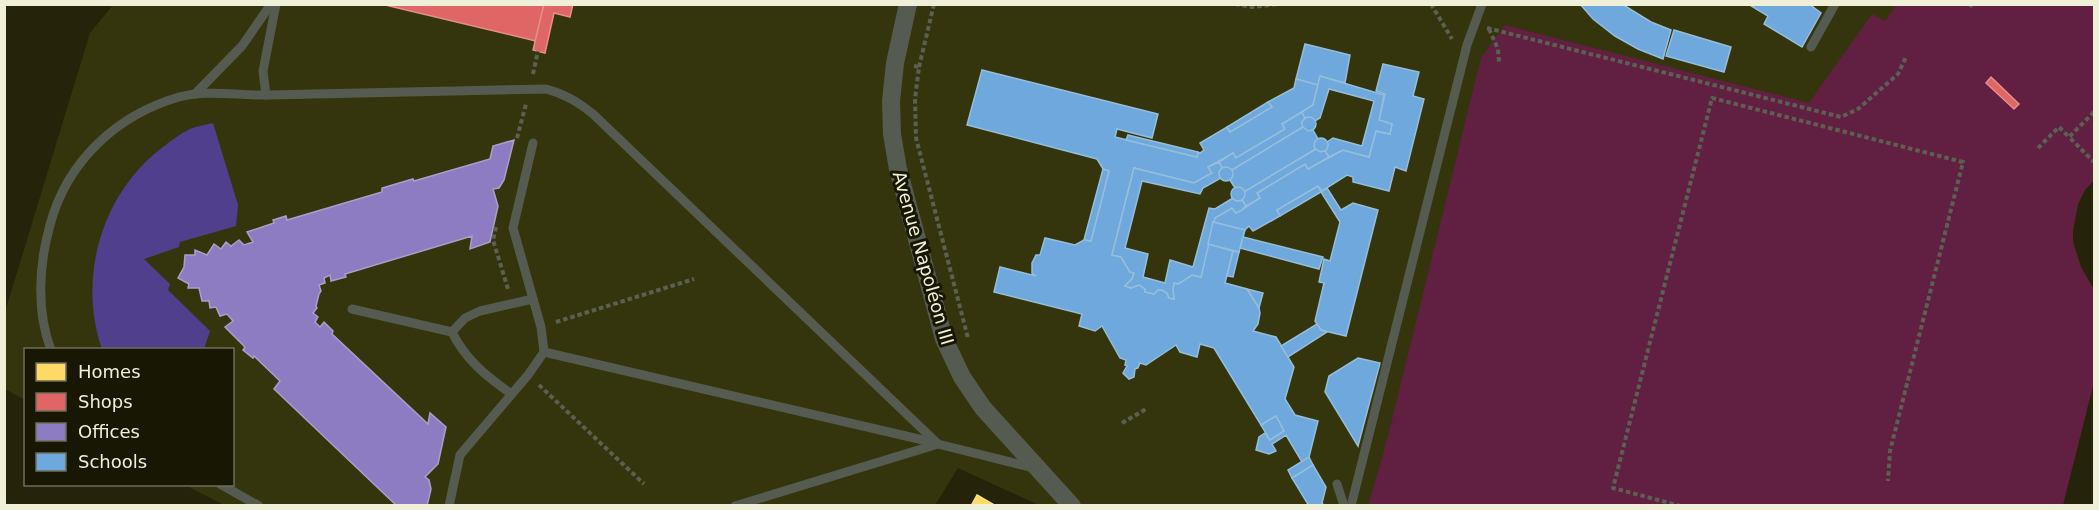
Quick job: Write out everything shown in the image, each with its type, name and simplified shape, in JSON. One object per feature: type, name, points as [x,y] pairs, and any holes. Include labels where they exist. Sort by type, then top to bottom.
[{"type":"street","name":"Avenue Napoléon III","points":[[908,4],[891,101],[892,134],[898,169],[944,339],[962,377],[983,408],[1072,506]]},
{"type":"lane","points":[[195,94],[242,46],[271,4]]},
{"type":"lane","points":[[266,95],[263,71],[276,4]]},
{"type":"lane","points":[[1351,506],[1463,61],[1482,4]]},
{"type":"lane","points":[[1811,47],[1835,4]]},
{"type":"lane","points":[[50,348],[42,311],[44,252],[56,204],[68,180],[95,145],[139,113],[166,101],[195,94],[266,95],[546,89],[577,101],[593,114],[938,444]]},
{"type":"lane","points":[[449,506],[460,455],[510,393],[528,375],[544,352],[541,327],[513,228],[533,143]]},
{"type":"lane","points":[[452,332],[465,318],[480,311],[533,299]]},
{"type":"lane","points":[[352,309],[452,332]]},
{"type":"lane","points":[[452,332],[458,344],[483,374],[510,393]]},
{"type":"lane","points":[[544,352],[1039,469]]},
{"type":"lane","points":[[735,506],[938,444]]},
{"type":"lane","points":[[1337,484],[1344,506]]},
{"type":"lane","points":[[224,486],[259,506]]},
{"type":"path","points":[[934,4],[919,67],[915,99],[916,138],[969,345]]},
{"type":"path","points":[[1235,4],[1253,7],[1279,4]]},
{"type":"path","points":[[1431,4],[1463,61]]},
{"type":"path","points":[[1474,25],[1841,117],[1858,109],[1898,74],[1906,57]]},
{"type":"path","points":[[1488,28],[1498,49],[1500,62]]},
{"type":"path","points":[[896,63],[919,67]]},
{"type":"path","points":[[1681,506],[1613,488],[1712,98],[1963,162],[1890,451],[1888,481]]},
{"type":"path","points":[[2069,137],[2094,112]]},
{"type":"path","points":[[2038,148],[2059,128],[2094,162]]},
{"type":"path","points":[[541,327],[694,279]]},
{"type":"path","points":[[528,375],[644,484]]},
{"type":"path","points":[[1122,423],[1146,409]]},
{"type":"shaded area","points":[[113,5],[2094,5],[2094,180],[2085,190],[2078,204],[2073,242],[2081,267],[2094,290],[2063,505],[1041,506],[958,468],[935,505],[224,505],[187,486],[234,486],[234,348],[24,348],[24,399],[5,389],[5,312],[90,33]]},
{"type":"shaded area","points":[[1896,5],[2094,5],[2094,180],[2085,190],[2078,204],[2073,242],[2081,267],[2094,290],[2094,382],[2063,505],[1368,506],[1386,444],[1481,58],[1505,25],[1809,103],[1872,14],[1885,21]]},
{"type":"shaded area","points":[[213,123],[238,205],[236,226],[180,242],[179,247],[144,259],[170,284],[168,290],[210,331],[204,348],[102,348],[95,322],[92,294],[94,266],[100,238],[110,212],[124,188],[142,166],[163,147],[198,126]]},
{"type":"building: Homes","points":[[977,495],[996,506],[971,506]]},
{"type":"building: Shops","points":[[381,4],[544,4],[536,41]]},
{"type":"building: Shops","points":[[544,4],[573,4],[570,17],[554,13],[545,53],[533,50]]},
{"type":"building: Shops","points":[[1991,77],[2019,104],[2014,109],[1986,83]]},
{"type":"building: Offices","points":[[514,140],[504,180],[499,188],[493,189],[498,206],[490,242],[470,249],[472,236],[345,274],[346,277],[331,281],[330,275],[324,278],[325,283],[319,285],[321,291],[317,308],[313,313],[318,317],[315,322],[320,327],[324,322],[333,331],[332,334],[428,424],[430,413],[446,427],[438,464],[425,477],[429,480],[431,489],[427,506],[397,506],[274,389],[280,381],[254,356],[253,358],[243,350],[245,347],[225,327],[233,321],[227,314],[220,316],[216,307],[210,308],[209,301],[202,301],[199,288],[188,288],[189,284],[178,278],[184,267],[185,255],[195,255],[195,250],[207,255],[214,244],[221,249],[226,242],[231,246],[239,240],[244,245],[253,242],[247,232],[274,223],[273,220],[286,216],[287,220],[382,192],[382,188],[490,159],[493,146]]},
{"type":"building: Schools","points":[[1580,4],[1622,4],[1651,22],[1671,30],[1663,59],[1615,36],[1593,19]]},
{"type":"building: Schools","points":[[1748,4],[1809,4],[1821,13],[1802,47],[1764,24],[1768,16]]},
{"type":"building: Schools","points":[[1674,30],[1731,47],[1724,72],[1666,56]]},
{"type":"building: Schools","points":[[1305,44],[1350,55],[1345,83],[1320,76],[1318,85],[1296,79]]},
{"type":"building: Schools","points":[[1383,64],[1419,72],[1413,96],[1424,99],[1406,171],[1395,167],[1389,191],[1353,182],[1353,177],[1347,175],[1322,191],[1318,186],[1277,210],[1280,216],[1253,231],[1249,226],[1245,230],[1213,222],[1215,218],[1232,208],[1236,213],[1240,211],[1260,198],[1257,193],[1305,164],[1308,169],[1343,150],[1369,157],[1376,131],[1390,134],[1392,124],[1379,120],[1385,94],[1376,91]]},
{"type":"building: Schools","points":[[982,70],[1158,114],[1152,138],[1117,129],[1115,137],[1197,157],[1198,152],[1204,150],[1200,143],[1227,127],[1230,132],[1272,107],[1268,102],[1294,88],[1296,79],[1318,85],[1313,105],[1282,124],[1285,129],[1236,158],[1233,153],[1208,167],[1212,173],[1194,183],[1134,168],[1112,255],[1121,257],[1130,272],[1134,273],[1125,286],[1131,288],[1139,285],[1145,289],[1145,292],[1154,294],[1162,290],[1169,298],[1174,299],[1174,283],[1178,284],[1192,275],[1201,277],[1208,244],[1233,251],[1225,283],[1247,289],[1260,313],[1258,324],[1253,331],[1276,337],[1294,367],[1285,399],[1295,415],[1318,421],[1309,457],[1302,462],[1286,435],[1272,444],[1276,451],[1269,454],[1256,450],[1259,437],[1265,433],[1270,440],[1284,431],[1276,416],[1261,425],[1214,348],[1200,344],[1197,357],[1180,352],[1176,345],[1146,365],[1140,363],[1135,369],[1134,377],[1129,379],[1123,373],[1127,366],[1125,365],[1126,360],[1120,358],[1102,326],[1095,331],[1079,326],[1082,314],[994,292],[1000,267],[1036,276],[1032,273],[1032,263],[1036,255],[1040,255],[1045,238],[1075,245],[1084,240],[1091,241],[1109,171],[1103,169],[1097,159],[967,125]]},
{"type":"building: Schools","points":[[1320,76],[1384,95],[1379,120],[1392,124],[1390,134],[1376,131],[1369,157],[1343,150],[1329,157],[1325,151],[1327,142],[1333,138],[1362,146],[1374,101],[1329,89],[1320,118],[1315,121],[1308,117],[1305,119],[1302,112],[1313,105]]},
{"type":"building: Schools","points":[[1268,102],[1272,107],[1230,132],[1227,127]]},
{"type":"building: Schools","points":[[1302,112],[1305,119],[1302,122],[1303,127],[1232,170],[1222,168],[1219,162],[1233,153],[1236,158],[1285,129],[1282,124]]},
{"type":"building: Schools","points":[[1309,117],[1314,119],[1316,124],[1314,129],[1309,131],[1304,129],[1302,124],[1304,119]]},
{"type":"building: Schools","points":[[1303,127],[1308,131],[1313,130],[1318,139],[1315,143],[1316,149],[1244,192],[1240,188],[1235,188],[1230,180],[1232,170]]},
{"type":"building: Schools","points":[[1128,135],[1198,152],[1197,157],[1126,140]]},
{"type":"building: Schools","points":[[1321,138],[1326,140],[1328,145],[1326,150],[1321,152],[1316,150],[1314,145],[1316,140]]},
{"type":"building: Schools","points":[[1316,149],[1320,152],[1325,151],[1329,157],[1308,169],[1305,164],[1257,193],[1260,198],[1246,206],[1242,200],[1244,192]]},
{"type":"building: Schools","points":[[1219,162],[1222,168],[1219,172],[1221,178],[1203,188],[1200,194],[1142,181],[1125,248],[1148,254],[1143,277],[1165,283],[1170,260],[1193,267],[1209,208],[1215,209],[1233,198],[1237,201],[1242,200],[1246,206],[1240,211],[1236,213],[1232,208],[1215,218],[1201,277],[1192,275],[1178,284],[1174,283],[1174,299],[1169,298],[1162,290],[1154,294],[1145,292],[1145,289],[1139,285],[1131,288],[1125,286],[1134,273],[1130,272],[1121,257],[1112,255],[1134,168],[1194,183],[1212,173],[1208,167]]},
{"type":"building: Schools","points":[[1226,167],[1231,169],[1233,174],[1231,179],[1226,181],[1221,179],[1219,174],[1221,169]]},
{"type":"building: Schools","points":[[1103,169],[1109,171],[1091,241],[1084,240]]},
{"type":"building: Schools","points":[[1318,186],[1321,192],[1280,216],[1277,210]]},
{"type":"building: Schools","points":[[1238,187],[1243,189],[1245,194],[1243,199],[1238,201],[1233,199],[1231,194],[1233,189]]},
{"type":"building: Schools","points":[[1327,188],[1341,210],[1353,203],[1378,210],[1346,336],[1321,330],[1315,321],[1324,283],[1319,282],[1324,259],[1330,261],[1340,222],[1321,192]]},
{"type":"building: Schools","points":[[1213,222],[1245,230],[1239,252],[1208,244]]},
{"type":"building: Schools","points":[[1243,237],[1323,257],[1319,269],[1240,248]]},
{"type":"building: Schools","points":[[1233,251],[1239,252],[1233,277],[1227,276]]},
{"type":"building: Schools","points":[[1247,289],[1263,293],[1259,308]]},
{"type":"building: Schools","points":[[1317,324],[1321,330],[1327,332],[1288,357],[1281,346]]},
{"type":"building: Schools","points":[[1358,358],[1380,363],[1358,446],[1325,392],[1329,376]]},
{"type":"building: Schools","points":[[1276,416],[1284,431],[1270,440],[1261,425]]},
{"type":"building: Schools","points":[[1309,457],[1313,465],[1292,478],[1288,470]]},
{"type":"building: Schools","points":[[1313,465],[1326,487],[1322,503],[1324,506],[1309,506],[1292,478]]}]
